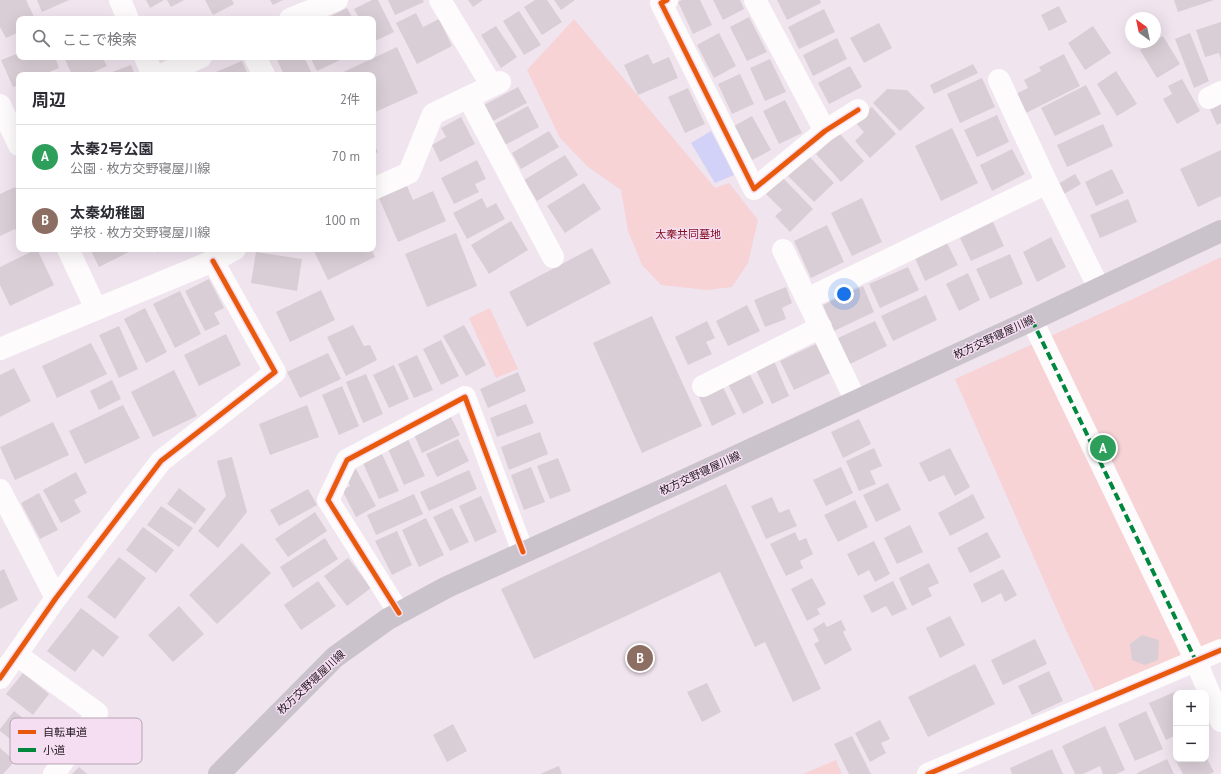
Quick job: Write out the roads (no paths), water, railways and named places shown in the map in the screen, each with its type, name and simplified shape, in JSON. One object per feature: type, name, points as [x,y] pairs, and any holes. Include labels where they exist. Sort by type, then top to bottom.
[{"type":"main road","name":"枚方交野寝屋川線","points":[[219,774],[335,657],[388,619],[399,613],[447,587],[856,401],[1221,231]]},
{"type":"street","points":[[120,0],[127,16]]},
{"type":"street","points":[[297,16],[337,0]]},
{"type":"street","points":[[376,188],[409,173],[433,114],[496,84],[440,0]]},
{"type":"street","points":[[667,0],[661,3],[754,189],[825,131],[858,110]]},
{"type":"street","points":[[755,0],[825,131]]},
{"type":"street","points":[[146,60],[152,72]]},
{"type":"street","points":[[168,72],[194,60]]},
{"type":"street","points":[[257,60],[263,72]]},
{"type":"street","points":[[999,80],[1047,183],[1099,288]]},
{"type":"street","points":[[468,97],[553,257]]},
{"type":"street","points":[[0,105],[16,139]]},
{"type":"street","points":[[807,299],[1047,183]]},
{"type":"street","points":[[783,250],[856,401]]},
{"type":"street","points":[[69,252],[96,310]]},
{"type":"street","points":[[0,349],[213,261],[230,252]]},
{"type":"street","points":[[0,678],[56,598],[161,461],[275,372],[213,261]]},
{"type":"street","points":[[1032,320],[1196,661],[1221,721]]},
{"type":"street","points":[[703,386],[820,327]]},
{"type":"street","points":[[399,613],[328,500],[347,460],[465,397],[523,552]]},
{"type":"street","points":[[0,490],[56,598]]},
{"type":"street","points":[[928,774],[1221,650]]},
{"type":"street","points":[[17,655],[97,713],[93,718]]},
{"type":"street","points":[[54,774],[61,764]]},
{"type":"water","points":[[711,131],[734,175],[715,183],[691,143]]},
{"type":"place","name":"太秦2号公園","points":[[1103,448]]},
{"type":"place","name":"太秦幼稚園","points":[[640,658]]},
{"type":"park label","name":"太秦共同墓地","points":[[688,234]]}]
